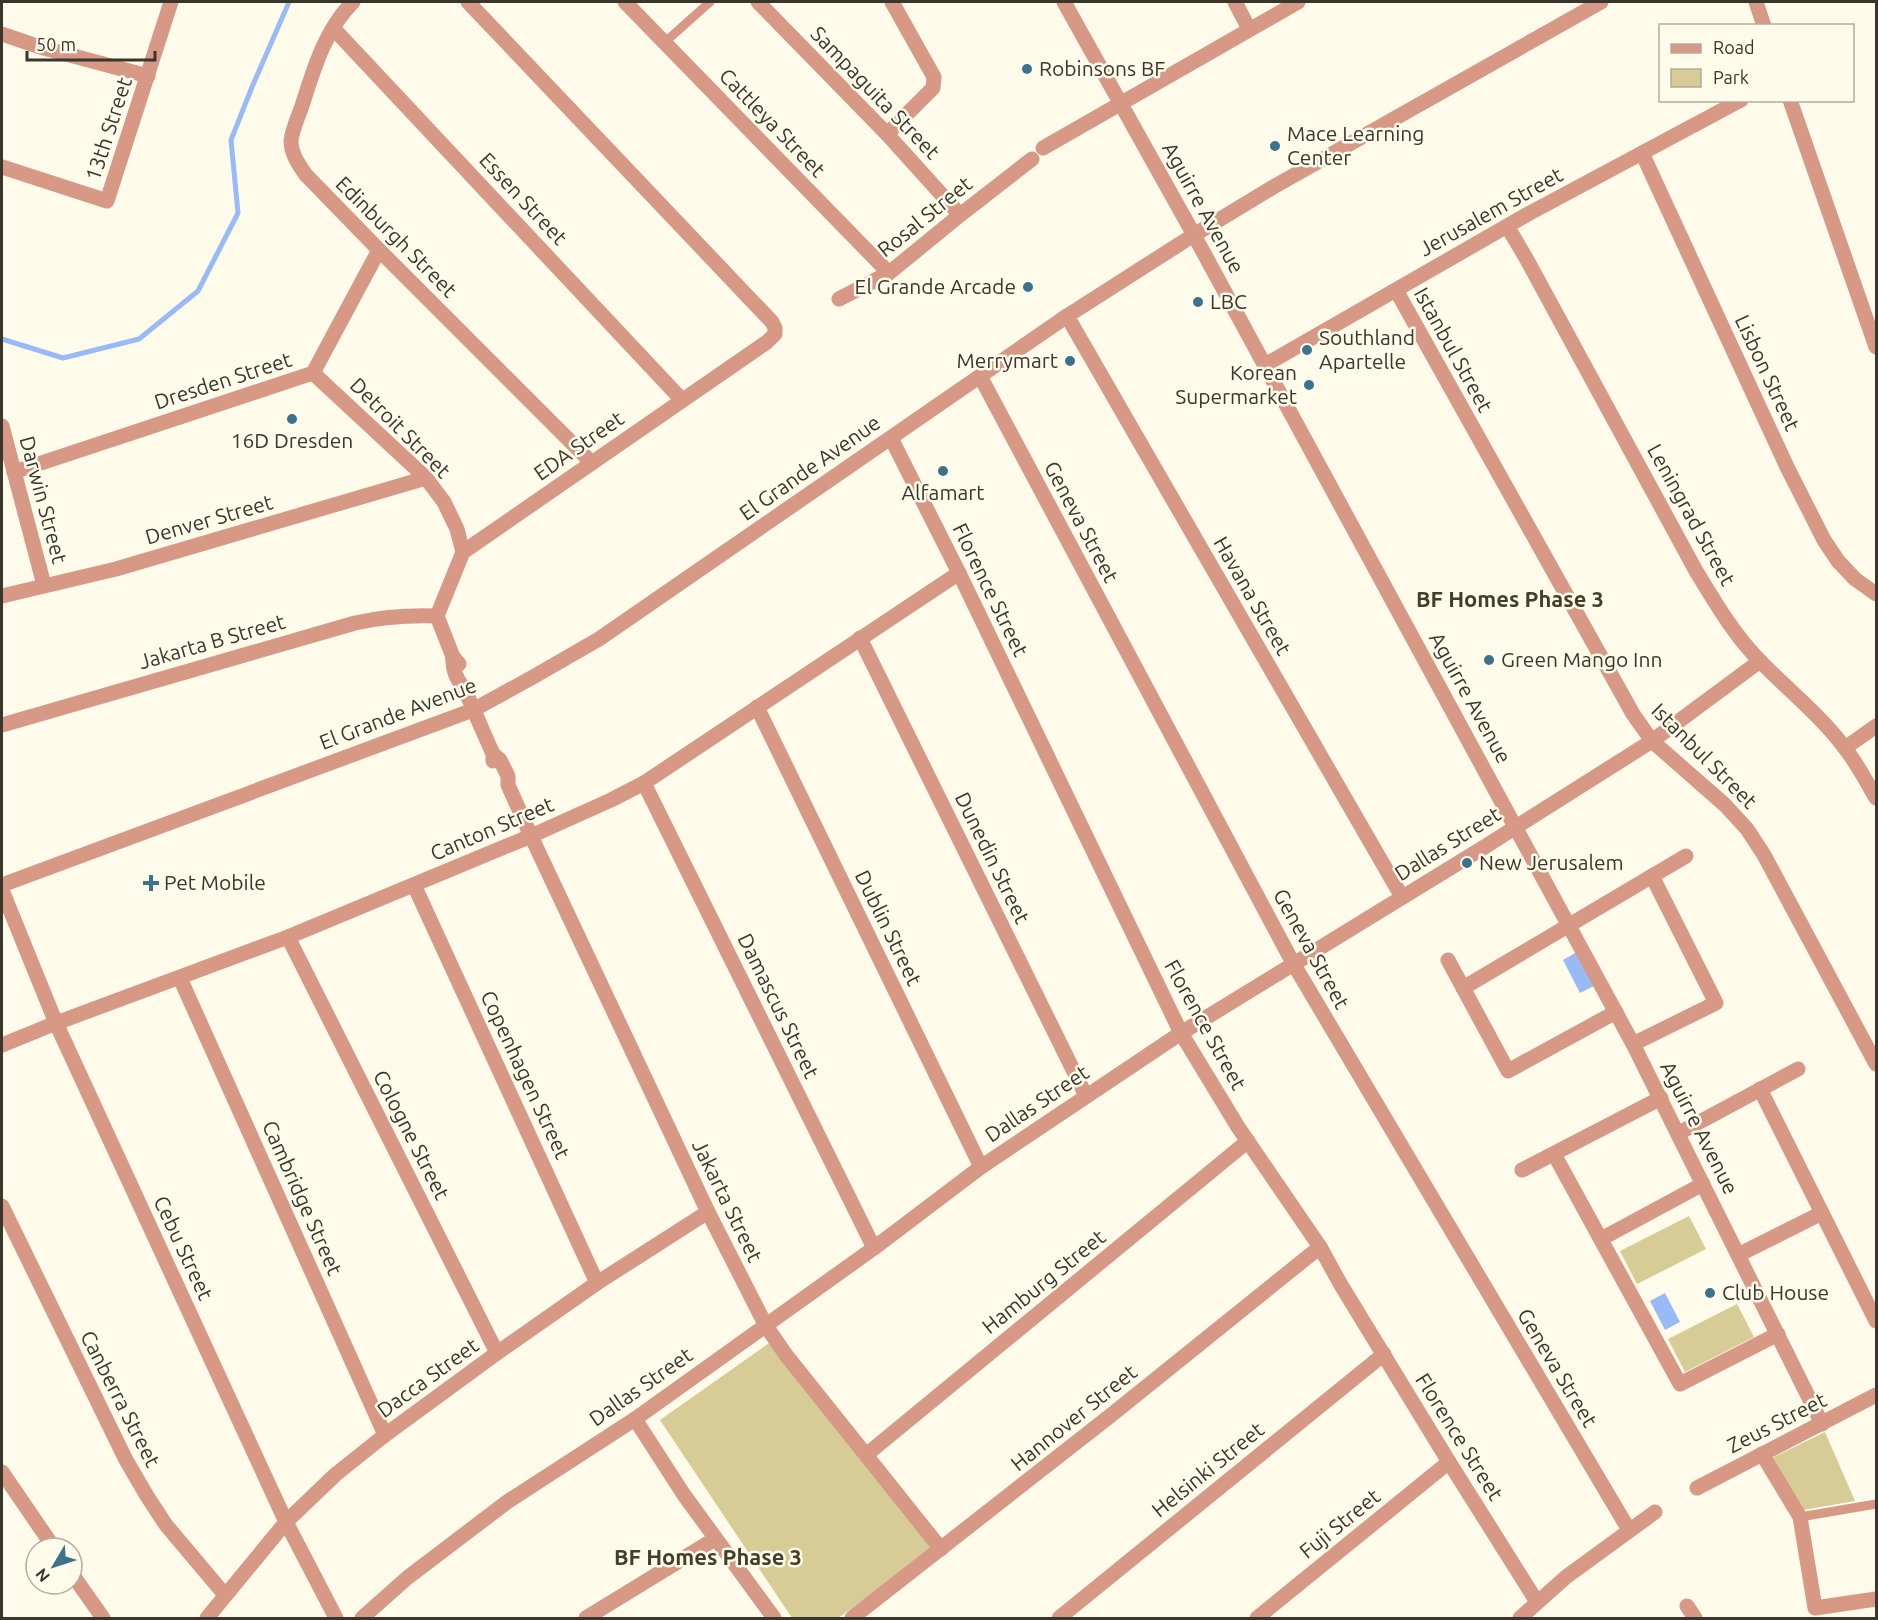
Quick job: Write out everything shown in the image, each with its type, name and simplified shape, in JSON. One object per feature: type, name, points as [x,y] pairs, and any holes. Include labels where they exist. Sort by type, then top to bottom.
[{"type":"street","name":"13th Street","points":[[2,167],[107,201],[171,2]]},
{"type":"street","name":"Edinburgh Street","points":[[353,2],[333,28],[321,49],[293,133],[291,142],[293,154],[306,175],[592,463]]},
{"type":"street","name":"EDA Street","points":[[463,552],[767,342],[775,334],[772,322],[468,2]]},
{"type":"street","name":"Cattleya Street","points":[[624,2],[889,273]]},
{"type":"street","name":"Sampaguita Street","points":[[758,2],[887,134],[960,215]]},
{"type":"street","points":[[887,134],[928,94],[935,84],[934,77],[892,2]]},
{"type":"street","name":"Aguirre Avenue","points":[[1064,2],[1194,235],[1616,1012],[1679,1132],[1821,1424]]},
{"type":"street","points":[[1235,2],[1249,29]]},
{"type":"street","points":[[1043,148],[1298,2]]},
{"type":"street","name":"El Grande Avenue","points":[[2,885],[473,710],[599,639],[1067,316],[1194,235],[1275,186],[1601,2]]},
{"type":"street","points":[[1756,2],[1763,24]]},
{"type":"street","name":"Essen Street","points":[[333,28],[682,400]]},
{"type":"street","points":[[2,34],[40,47],[148,76]]},
{"type":"street","name":"Jerusalem Street","points":[[1265,365],[1507,226],[1737,102]]},
{"type":"street","points":[[1791,102],[1876,347]]},
{"type":"street","name":"Lisbon Street","points":[[1642,153],[1787,467],[1824,540],[1838,561],[1855,579],[1876,594]]},
{"type":"street","name":"Rosal Street","points":[[839,299],[889,273],[1032,159]]},
{"type":"street","name":"Leningrad Street","points":[[1507,226],[1696,571],[1737,635],[1760,662],[1817,715],[1845,748],[1876,798]]},
{"type":"street","name":"Dresden Street","points":[[14,472],[314,373],[379,250]]},
{"type":"street","name":"Istanbul Street","points":[[1396,290],[1632,714],[1652,741],[1725,805],[1747,829],[1764,855],[1876,1064]]},
{"type":"street","name":"Havana Street","points":[[1067,316],[1402,897]]},
{"type":"street","name":"Detroit Street","points":[[314,373],[426,478],[444,502],[457,529],[463,552]]},
{"type":"street","name":"Geneva Street","points":[[980,376],[1293,963],[1629,1530]]},
{"type":"street","name":"Darwin Street","points":[[2,426],[44,585]]},
{"type":"street","name":"Florence Street","points":[[891,438],[959,573],[1181,1033],[1248,1141],[1320,1247],[1449,1462],[1537,1602]]},
{"type":"street","name":"Denver Street","points":[[2,596],[116,569],[426,478]]},
{"type":"street","points":[[437,616],[463,552]]},
{"type":"street","name":"Canton Street","points":[[2,1045],[288,937],[531,836],[611,800],[644,783],[959,573]]},
{"type":"street","name":"Jakarta Street","points":[[437,616],[453,657],[459,663],[465,679],[464,688],[493,754],[493,763],[501,779],[508,785],[708,1212],[766,1326],[786,1355],[941,1550]]},
{"type":"street","name":"Jakarta B Street","points":[[2,725],[355,623],[383,617],[437,616]]},
{"type":"street","name":"Dunedin Street","points":[[860,638],[1086,1096]]},
{"type":"street","name":"Dallas Street","points":[[362,1618],[407,1578],[507,1502],[635,1419],[874,1248],[981,1167],[1181,1033],[1652,741],[1760,662]]},
{"type":"street","name":"Dublin Street","points":[[757,707],[981,1167]]},
{"type":"street","points":[[1845,748],[1876,726]]},
{"type":"street","name":"Damascus Street","points":[[644,783],[874,1248]]},
{"type":"street","points":[[1463,988],[1686,856]]},
{"type":"street","points":[[1633,1044],[1716,1002],[1652,876]]},
{"type":"street","name":"Copenhagen Street","points":[[414,885],[597,1283]]},
{"type":"street","name":"Cebu Street","points":[[2,890],[56,1023],[286,1522],[336,1618]]},
{"type":"street","name":"Cologne Street","points":[[288,937],[497,1353]]},
{"type":"street","points":[[1448,960],[1508,1071],[1616,1012]]},
{"type":"street","name":"Cambridge Street","points":[[180,978],[386,1435]]},
{"type":"street","points":[[1679,1132],[1798,1069]]},
{"type":"street","points":[[1760,1089],[1876,1321]]},
{"type":"street","points":[[1522,1170],[1661,1098]]},
{"type":"street","name":"Hamburg Street","points":[[866,1455],[1248,1141]]},
{"type":"street","points":[[1554,1154],[1680,1384],[1778,1334]]},
{"type":"street","points":[[1601,1239],[1704,1184]]},
{"type":"street","name":"Canberra Street","points":[[2,1206],[126,1460],[166,1525],[225,1595]]},
{"type":"street","name":"Dacca Street","points":[[207,1618],[286,1522],[335,1475],[497,1353],[597,1283],[708,1212]]},
{"type":"street","points":[[1738,1255],[1822,1213]]},
{"type":"street","name":"Hannover Street","points":[[852,1618],[941,1550],[1320,1247]]},
{"type":"street","name":"Helsinki Street","points":[[1059,1618],[1384,1354]]},
{"type":"street","name":"Zeus Street","points":[[1697,1488],[1876,1395]]},
{"type":"street","points":[[635,1419],[715,1539],[774,1618]]},
{"type":"street","points":[[1762,1454],[1800,1517],[1815,1608],[1876,1599]]},
{"type":"street","name":"Fuji Street","points":[[1257,1618],[1449,1462]]},
{"type":"street","points":[[2,1472],[46,1536]]},
{"type":"street","points":[[1520,1618],[1591,1558],[1654,1512]]},
{"type":"street","points":[[586,1618],[715,1539]]},
{"type":"street","points":[[84,1591],[103,1618]]},
{"type":"lane","points":[[664,43],[710,2]]},
{"type":"lane","points":[[1800,1517],[1876,1504]]},
{"type":"green space","points":[[1689,1216],[1706,1249],[1637,1284],[1620,1251]]},
{"type":"green space","points":[[1737,1304],[1754,1337],[1685,1372],[1668,1339]]},
{"type":"green space","points":[[772,1341],[937,1548],[838,1618],[792,1618],[660,1420]]},
{"type":"green space","points":[[1825,1432],[1855,1501],[1803,1510],[1770,1459]]},
{"type":"water","points":[[1577,952],[1594,986],[1580,993],[1563,960]]},
{"type":"water","points":[[1665,1293],[1680,1322],[1665,1330],[1650,1301]]},
{"type":"waterway","points":[[2,339],[63,358],[139,339],[198,291],[238,213],[231,140],[289,2]]},
{"type":"place","name":"Robinsons BF","points":[[1027,69]]},
{"type":"place","name":"Mace Learning Center","points":[[1275,146]]},
{"type":"place","name":"El Grande Arcade","points":[[1028,287]]},
{"type":"place","name":"LBC","points":[[1198,302]]},
{"type":"place","name":"Southland Apartelle","points":[[1307,350]]},
{"type":"place","name":"Merrymart","points":[[1070,361]]},
{"type":"place","name":"Korean Supermarket","points":[[1309,385]]},
{"type":"place","name":"16D Dresden","points":[[292,419]]},
{"type":"place","name":"Alfamart","points":[[943,471]]},
{"type":"place","name":"Green Mango Inn","points":[[1489,660]]},
{"type":"place","name":"New Jerusalem","points":[[1467,863]]},
{"type":"place","name":"Pet Mobile","points":[[151,883]]},
{"type":"place","name":"Club House","points":[[1710,1293]]},
{"type":"district","name":"BF Homes Phase 3","points":[[1510,599]]},
{"type":"district","name":"BF Homes Phase 3","points":[[708,1557]]}]
